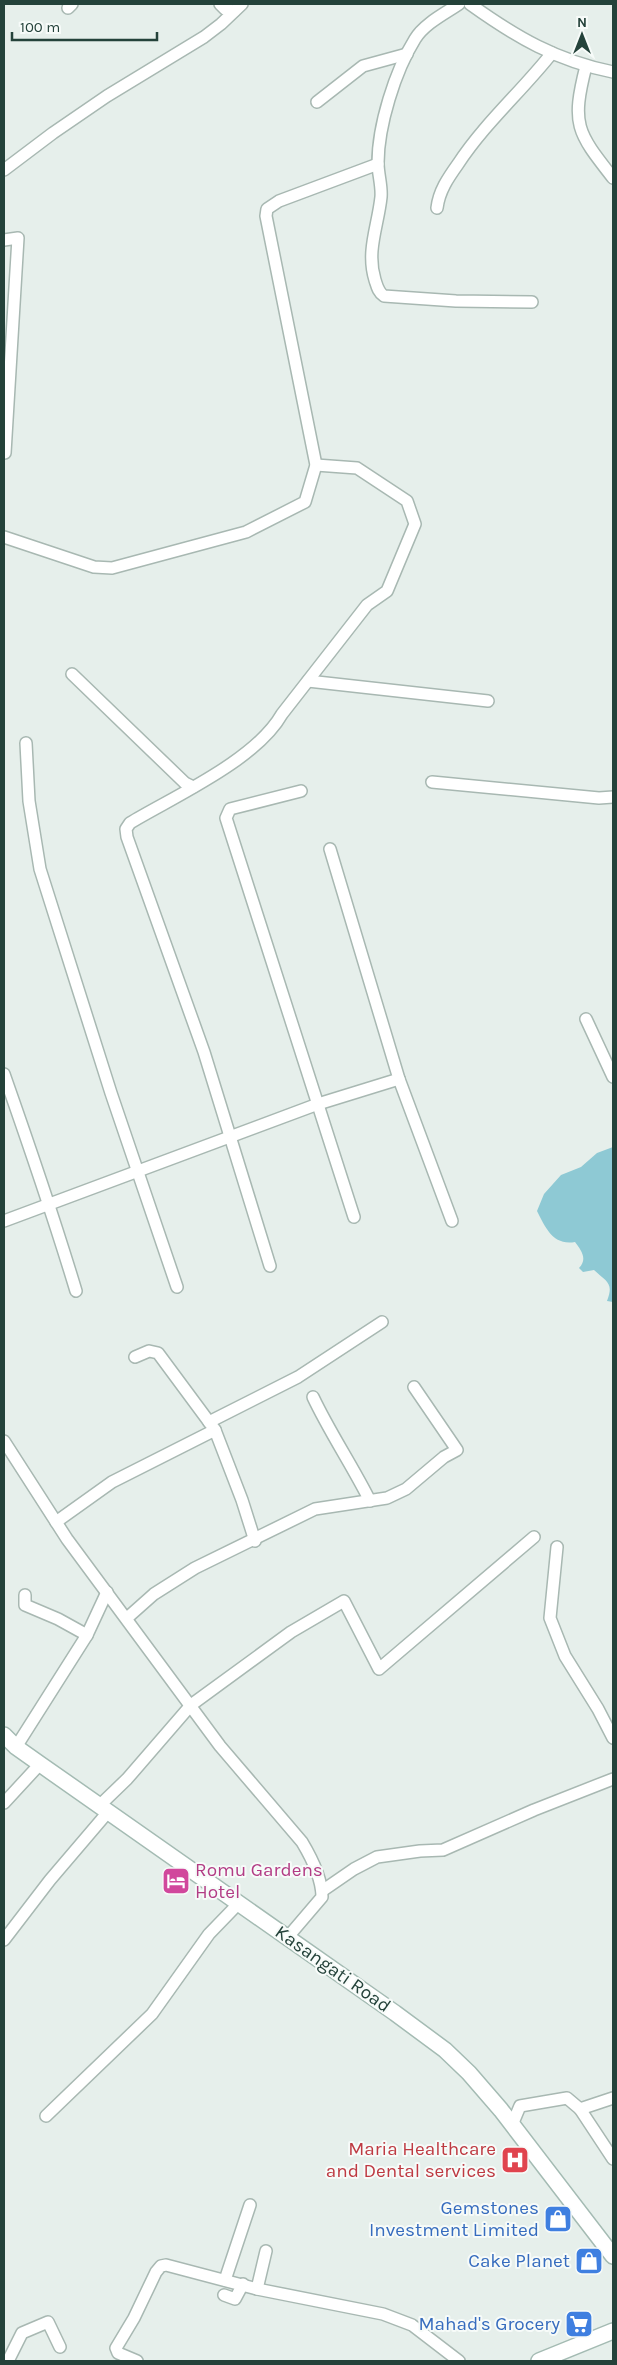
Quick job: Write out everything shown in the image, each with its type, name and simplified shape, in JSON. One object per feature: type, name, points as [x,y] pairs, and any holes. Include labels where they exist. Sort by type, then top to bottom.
[{"type":"street","points":[[220,4],[225,8],[238,8]]},
{"type":"street","points":[[459,4],[423,29],[416,38],[407,54],[383,120],[378,164],[381,195],[370,259],[380,294],[393,297],[429,299],[532,302]]},
{"type":"street","points":[[470,4],[506,30],[534,46],[586,66],[613,72]]},
{"type":"street","points":[[4,170],[92,106],[204,37],[238,8]]},
{"type":"street","points":[[437,208],[440,192],[480,132],[534,76],[552,53]]},
{"type":"street","points":[[317,102],[363,66],[407,54]]},
{"type":"street","points":[[586,66],[580,89],[578,113],[580,132],[588,146],[613,178]]},
{"type":"street","points":[[4,537],[94,567],[112,568],[246,532],[305,502],[316,465],[267,211],[269,207],[279,201],[378,164]]},
{"type":"street","points":[[4,240],[18,238],[6,453]]},
{"type":"street","points":[[270,1266],[204,1052],[126,832],[130,823],[193,788],[253,747],[273,730],[282,714],[367,605],[387,590],[415,524],[407,501],[357,468],[316,465]]},
{"type":"street","points":[[72,674],[185,783],[193,788]]},
{"type":"street","points":[[308,681],[488,701]]},
{"type":"street","points":[[26,743],[32,818],[40,869],[137,1170],[177,1287]]},
{"type":"street","points":[[432,782],[599,798],[613,797]]},
{"type":"street","points":[[301,790],[230,809],[226,818],[354,1217]]},
{"type":"street","points":[[330,850],[399,1079],[452,1221]]},
{"type":"street","points":[[586,1019],[613,1078]]},
{"type":"street","points":[[4,1074],[28,1141],[76,1291]]},
{"type":"street","points":[[4,1221],[318,1104],[399,1079]]},
{"type":"street","points":[[56,1522],[112,1482],[298,1376],[382,1322]]},
{"type":"street","points":[[135,1357],[149,1351],[158,1353],[212,1426],[242,1500],[254,1540]]},
{"type":"street","points":[[127,1618],[154,1594],[195,1568],[316,1509],[387,1498],[406,1489],[444,1457],[457,1450],[414,1387]]},
{"type":"street","points":[[313,1396],[370,1501]]},
{"type":"street","points":[[4,1440],[56,1522],[220,1746],[302,1842],[310,1855],[322,1891],[321,1899],[287,1938]]},
{"type":"street","points":[[4,1940],[127,1778],[191,1705],[291,1632],[344,1601],[378,1669],[534,1537]]},
{"type":"street","points":[[557,1547],[550,1618],[565,1656],[598,1709],[613,1738]]},
{"type":"street","points":[[16,1747],[87,1635],[107,1592]]},
{"type":"street","points":[[25,1596],[25,1605],[58,1619],[87,1635]]},
{"type":"street","name":"Kasangati Road","points":[[4,1735],[16,1747],[445,2050],[469,2073],[512,2125],[613,2256]]},
{"type":"street","points":[[4,1803],[40,1764]]},
{"type":"street","points":[[322,1891],[354,1869],[377,1858],[420,1851],[444,1850],[534,1810],[613,1779]]},
{"type":"street","points":[[46,2116],[152,2014],[209,1934],[239,1903]]},
{"type":"street","points":[[512,2125],[520,2106],[566,2098],[580,2109],[613,2159]]},
{"type":"street","points":[[580,2109],[613,2098]]},
{"type":"street","points":[[225,2280],[250,2206]]},
{"type":"street","points":[[258,2289],[266,2251]]},
{"type":"street","points":[[137,2361],[118,2354],[116,2348],[159,2268],[164,2266],[171,2266],[258,2289],[383,2314],[412,2325],[459,2361]]},
{"type":"street","points":[[224,2294],[235,2299],[243,2284]]},
{"type":"street","points":[[8,2361],[22,2333],[48,2322],[60,2347]]},
{"type":"street","points":[[539,2361],[613,2331]]},
{"type":"water","points":[[613,1147],[613,1302],[607,1301],[610,1290],[606,1280],[594,1270],[583,1272],[579,1268],[582,1265],[583,1258],[575,1242],[561,1241],[555,1238],[547,1229],[537,1211],[544,1194],[561,1175],[581,1167],[597,1153]]},
{"type":"place","name":"Romu Gardens Hotel","points":[[176,1881]]},
{"type":"place","name":"Maria Healthcare and Dental services","points":[[515,2160]]},
{"type":"place","name":"Gemstones Investment Limited","points":[[558,2219]]},
{"type":"place","name":"Cake Planet","points":[[589,2261]]},
{"type":"place","name":"Mahad's Grocery","points":[[579,2324]]}]
